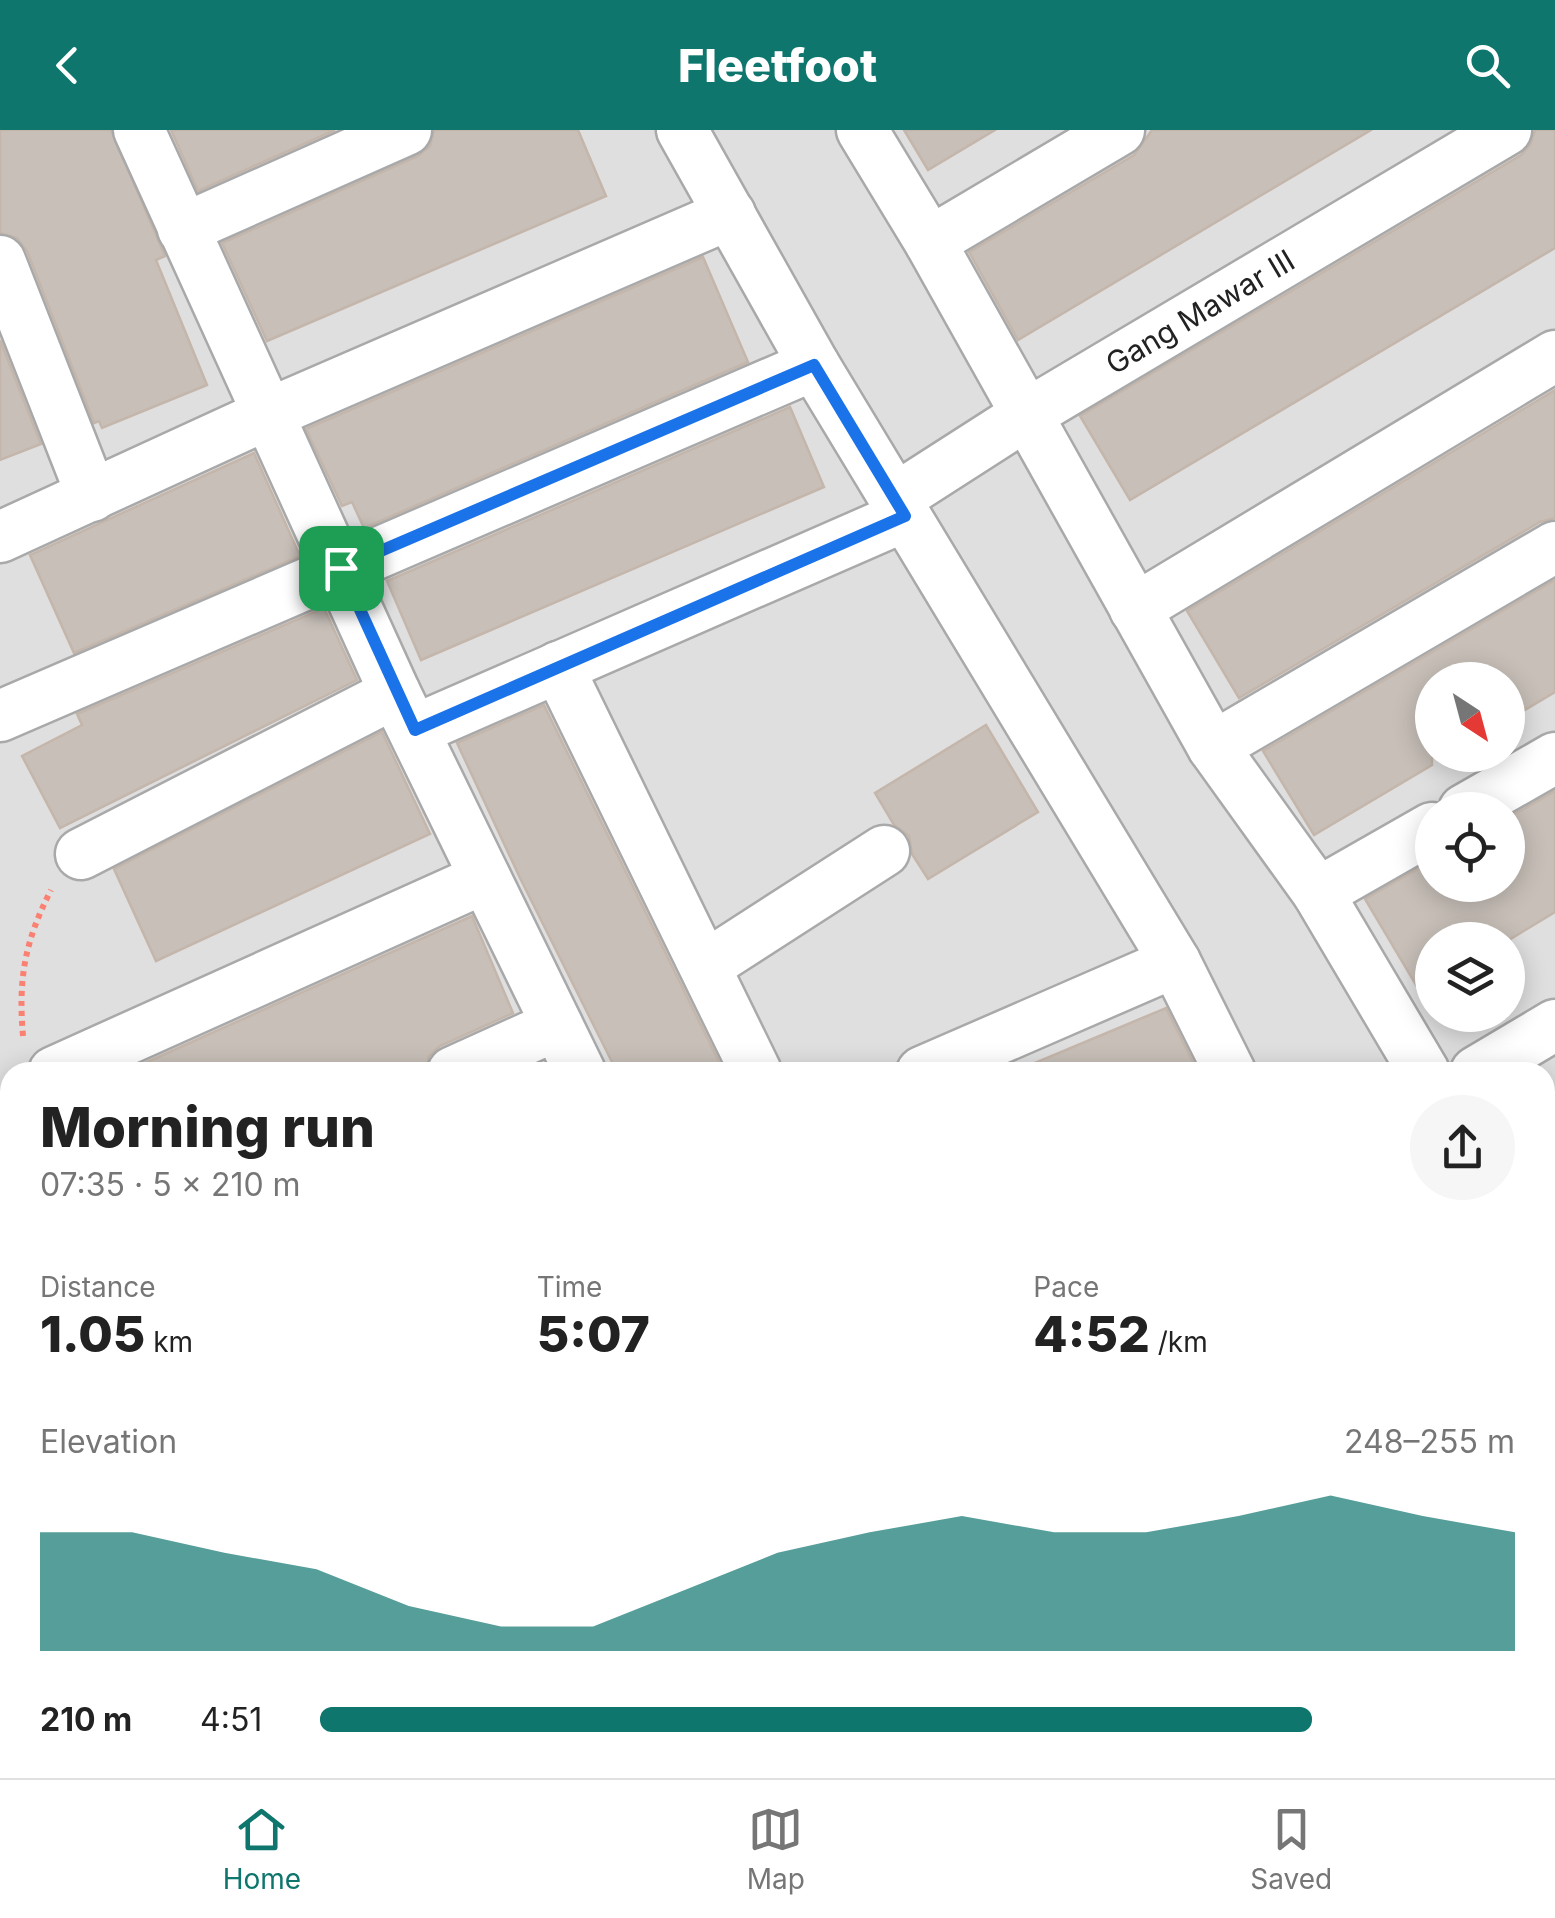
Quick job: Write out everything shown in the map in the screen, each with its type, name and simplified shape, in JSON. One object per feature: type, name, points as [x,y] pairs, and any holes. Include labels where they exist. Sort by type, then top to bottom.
[{"type":"street","points":[[138,130],[405,712],[575,1062]]},
{"type":"street","points":[[183,229],[406,130]]},
{"type":"street","points":[[682,130],[814,365],[1175,962],[1225,1062]]},
{"type":"street","points":[[862,130],[930,242],[1213,747],[1318,893],[1418,1062]]},
{"type":"street","points":[[930,242],[1119,130]]},
{"type":"street","name":"Gang Mawar III","points":[[81,854],[405,712],[558,667],[900,508],[1026,415],[1506,130]]},
{"type":"street","points":[[0,537],[268,414],[730,214]]},
{"type":"street","points":[[0,261],[92,496]]},
{"type":"street","points":[[1135,609],[1555,356]]},
{"type":"street","points":[[0,716],[814,365]]},
{"type":"street","points":[[1213,747],[1555,547]]},
{"type":"street","points":[[558,667],[751,1062]]},
{"type":"street","points":[[1496,792],[1555,758]]},
{"type":"street","points":[[1318,893],[1415,838]]},
{"type":"street","points":[[707,966],[884,851]]},
{"type":"street","points":[[45,1062],[485,878]]},
{"type":"street","points":[[945,1062],[1175,962]]},
{"type":"street","points":[[475,1062],[557,1025]]},
{"type":"street","points":[[1493,1062],[1555,1026]]},
{"type":"path","points":[[39,1062],[20,1003],[29,932],[55,882],[81,854]]},
{"type":"shaded area","points":[[0,130],[1555,130],[1555,1062],[0,1062]]},
{"type":"building","points":[[0,130],[111,130],[165,256],[156,260],[207,385],[102,428],[99,421],[94,423],[27,251],[17,238],[0,233]]},
{"type":"building","points":[[171,130],[335,130],[198,191]]},
{"type":"building","points":[[434,130],[578,130],[606,196],[267,341],[222,243],[418,156],[430,146]]},
{"type":"building","points":[[904,130],[995,130],[928,170]]},
{"type":"building","points":[[1152,130],[1371,130],[1018,340],[969,252],[1134,155]]},
{"type":"building","points":[[1535,130],[1555,130],[1555,248],[1130,500],[1080,416],[1521,155]]},
{"type":"building","points":[[703,257],[748,362],[364,528],[352,502],[342,506],[306,429]]},
{"type":"building","points":[[0,340],[41,444],[0,460]]},
{"type":"building","points":[[1555,390],[1555,518],[1540,522],[1239,698],[1187,611]]},
{"type":"building","points":[[790,407],[824,487],[421,660],[387,581]]},
{"type":"building","points":[[254,453],[300,556],[74,653],[30,555]]},
{"type":"building","points":[[1555,580],[1555,692],[1525,710],[1525,662],[1415,662],[1415,772],[1420,772],[1314,835],[1263,751]]},
{"type":"building","points":[[324,608],[357,680],[60,828],[22,756],[82,725],[77,714]]},
{"type":"building","points":[[544,705],[719,1062],[612,1062],[457,743]]},
{"type":"building","points":[[986,725],[1038,812],[928,879],[912,854],[909,836],[894,825],[875,793]]},
{"type":"building","points":[[382,732],[430,834],[156,961],[114,869]]},
{"type":"building","points":[[1555,791],[1555,912],[1525,930],[1525,922],[1415,922],[1415,983],[1365,899],[1415,871],[1415,902],[1525,902],[1525,808]]},
{"type":"building","points":[[472,916],[513,1013],[440,1046],[428,1062],[147,1062]]},
{"type":"building","points":[[1166,1008],[1193,1062],[1037,1062]]},
{"type":"route","points":[[814,365],[905,516],[415,730],[341,568],[814,365]]}]
